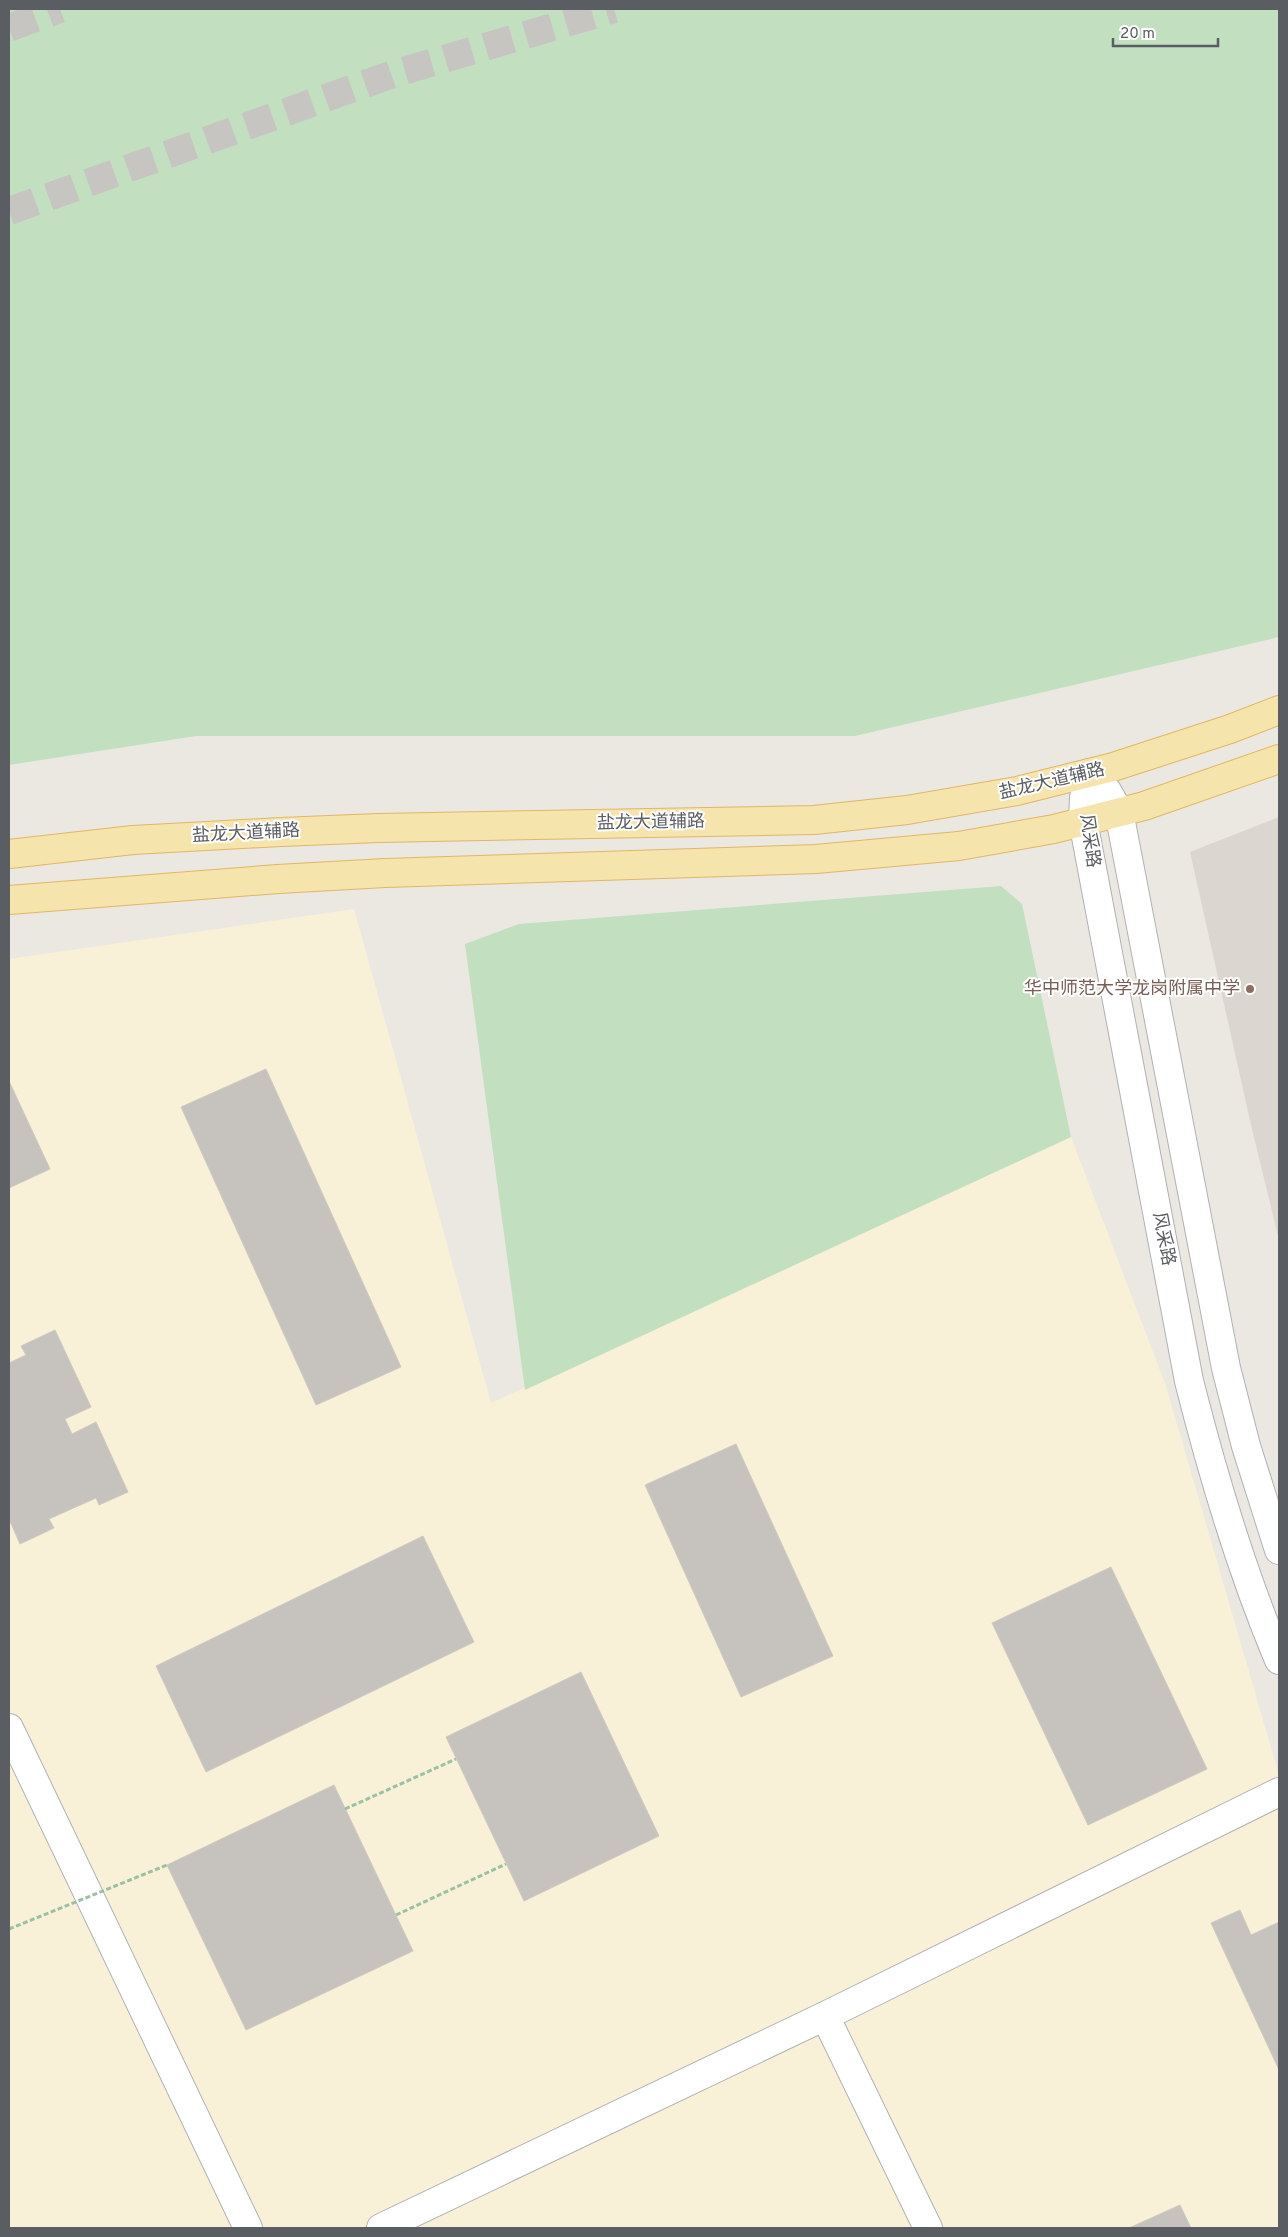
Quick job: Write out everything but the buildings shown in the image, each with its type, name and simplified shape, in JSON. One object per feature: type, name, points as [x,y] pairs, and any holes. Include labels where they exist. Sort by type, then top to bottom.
[{"type":"main road","name":"盐龙大道辅路","points":[[9,854],[133,840],[378,828],[814,820],[907,810],[981,798],[1090,773],[1169,750],[1279,710]]},
{"type":"main road","points":[[9,900],[127,889],[385,873],[816,859],[960,846],[1083,822],[1225,779],[1279,759]]},
{"type":"street","name":"风采路","points":[[1090,773],[1107,792],[1119,812],[1226,1368],[1246,1446],[1279,1550]]},
{"type":"street","name":"风采路","points":[[1090,773],[1084,798],[1083,822],[1189,1382],[1209,1460],[1228,1523],[1249,1584],[1279,1660]]},
{"type":"street","points":[[9,1728],[248,2228]]},
{"type":"street","points":[[381,2228],[825,2016],[1279,1792]]},
{"type":"street","points":[[825,2016],[928,2228]]},
{"type":"path","points":[[345,1809],[456,1759]]},
{"type":"path","points":[[396,1915],[506,1864]]},
{"type":"path","points":[[9,1930],[167,1865]]},
{"type":"shaded area","name":"华中师范大学龙岗附属中学","points":[[1279,817],[1279,1240],[1251,1125],[1190,852]]},
{"type":"shaded area","points":[[354,909],[491,1403],[1071,1137],[1166,1386],[1279,1775],[1279,2228],[9,2228],[9,959]]},
{"type":"green space","points":[[9,9],[1279,9],[1279,637],[855,736],[196,736],[9,765]]},
{"type":"green space","points":[[1001,886],[1022,904],[1071,1137],[525,1390],[465,944],[519,924]]},
{"type":"tunnel","points":[[9,28],[60,9]]},
{"type":"tunnel","points":[[9,211],[393,74],[614,9]]},
{"type":"place","name":"华中师范大学龙岗附属中学","points":[[1250,989]]}]
